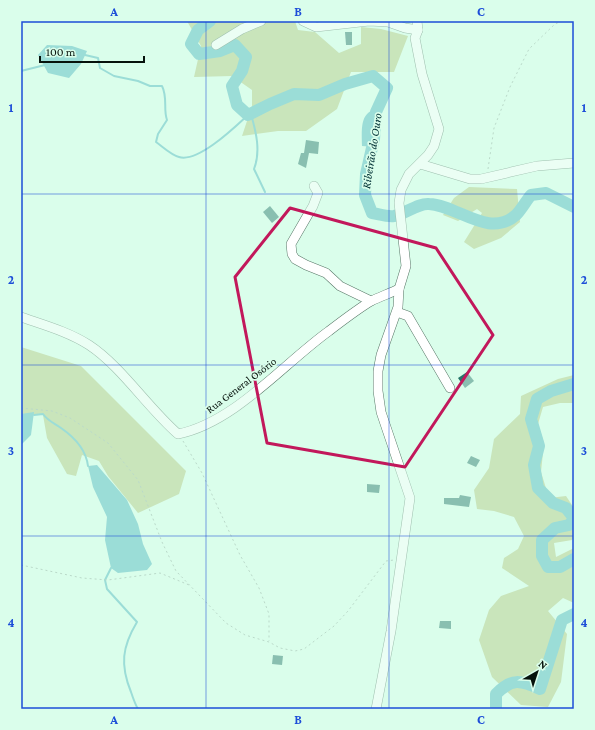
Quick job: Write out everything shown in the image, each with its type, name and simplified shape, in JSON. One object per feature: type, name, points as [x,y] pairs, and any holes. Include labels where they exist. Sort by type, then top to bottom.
[{"type":"street","points":[[216,45],[242,29],[261,21]]},
{"type":"street","points":[[303,21],[316,27],[369,21],[388,22],[405,28],[418,25],[416,38],[422,74],[439,129],[434,146],[420,164],[409,174],[404,182],[399,203],[406,266],[399,289],[397,312],[381,355],[378,371],[378,391],[381,412],[410,498],[391,631],[376,709]]},
{"type":"street","points":[[420,164],[470,179],[537,166],[574,163]]},
{"type":"street","points":[[314,186],[318,194],[313,206],[291,244],[292,254],[295,259],[326,273],[340,286],[371,302]]},
{"type":"street","name":"Rua General Osório","points":[[178,434],[193,431],[222,416],[258,389],[329,331],[371,302],[399,289]]},
{"type":"street","points":[[397,312],[408,316],[450,388]]},
{"type":"street","points":[[21,316],[54,329],[89,346],[111,364],[157,414],[178,434]]},
{"type":"path","points":[[486,177],[494,128],[510,87],[529,49],[555,24],[562,21]]},
{"type":"path","points":[[21,408],[52,411],[70,418],[108,443],[138,480],[162,542],[176,571],[226,623],[245,635],[269,642],[280,648],[295,651],[304,649],[323,636],[343,616],[386,561],[402,560]]},
{"type":"path","points":[[178,434],[202,472],[240,555],[259,588],[269,614],[269,642]]},
{"type":"path","points":[[21,565],[76,577],[108,580],[160,573],[190,585]]},
{"type":"highlighted area","points":[[290,208],[436,248],[493,335],[405,467],[267,443],[235,277]]},
{"type":"green space","points":[[187,21],[295,21],[298,30],[315,32],[339,53],[361,44],[361,27],[381,29],[408,36],[394,72],[351,72],[337,109],[306,131],[278,131],[242,136],[252,106],[252,90],[232,76],[194,77],[201,46]]},
{"type":"green space","points":[[469,187],[517,189],[520,222],[501,238],[474,249],[464,242],[482,213],[477,209],[458,221],[443,215],[454,198]]},
{"type":"green space","points":[[21,347],[81,366],[186,471],[179,494],[138,513],[108,476],[99,461],[82,455],[76,476],[67,474],[47,438],[43,415],[21,415]]},
{"type":"green space","points":[[574,375],[574,403],[560,403],[543,407],[538,424],[544,443],[541,472],[549,498],[566,496],[574,508],[574,537],[572,540],[554,543],[556,557],[574,548],[574,603],[563,598],[548,611],[567,634],[561,682],[548,707],[521,705],[492,677],[479,640],[489,610],[501,596],[529,586],[502,568],[504,558],[518,549],[524,536],[514,517],[494,511],[477,509],[474,490],[489,468],[494,439],[520,414],[521,396],[558,379]]},
{"type":"water","points":[[47,45],[72,46],[87,51],[81,64],[69,78],[48,73],[38,55]]},
{"type":"water","points":[[377,109],[382,117],[377,122],[378,141],[376,147],[362,146],[362,128],[364,118],[371,111]]},
{"type":"water","points":[[34,412],[31,435],[21,445],[21,414]]},
{"type":"water","points":[[97,465],[127,500],[138,524],[143,544],[152,564],[147,570],[118,573],[111,568],[105,540],[107,517],[93,487],[88,466]]},
{"type":"building","points":[[345,32],[352,32],[352,45],[346,45]]},
{"type":"building","points":[[306,140],[319,142],[318,154],[309,153],[306,168],[298,164],[301,153],[304,153]]},
{"type":"building","points":[[270,206],[279,217],[272,223],[263,212]]},
{"type":"building","points":[[467,372],[474,381],[465,388],[458,378]]},
{"type":"building","points":[[471,456],[480,460],[476,467],[467,463]]},
{"type":"building","points":[[367,484],[380,485],[379,493],[367,492]]},
{"type":"building","points":[[460,495],[471,497],[469,507],[444,504],[444,498],[459,498]]},
{"type":"building","points":[[440,621],[451,621],[451,629],[439,628]]},
{"type":"building","points":[[273,655],[283,656],[282,665],[272,664]]},
{"type":"waterway","name":"Ribeirão do Ouro","points":[[210,21],[198,30],[191,44],[199,54],[220,51],[235,45],[246,57],[242,71],[232,86],[237,105],[248,115],[294,94],[319,95],[345,84],[373,76],[387,88],[376,112],[374,139],[366,174],[365,195],[372,213],[394,216],[420,205],[429,204],[440,206],[473,219],[495,224],[506,221],[516,215],[531,195],[546,193],[574,207]]},
{"type":"waterway","points":[[85,55],[98,58],[100,68],[114,76],[138,81],[150,86],[162,86],[165,95],[165,112],[167,120],[158,134],[156,142],[176,156],[187,157],[196,155],[206,150],[248,115]]},
{"type":"waterway","points":[[21,71],[45,65]]},
{"type":"waterway","points":[[251,114],[256,135],[257,148],[254,169],[265,192]]},
{"type":"waterway","name":"Ribeirão do Ouro","points":[[574,384],[551,391],[537,399],[531,419],[539,446],[534,465],[538,488],[553,503],[566,508],[574,518]]},
{"type":"waterway","points":[[34,415],[43,414],[70,435],[79,444],[85,454],[88,466]]},
{"type":"waterway","name":"Ribeirão do Ouro","points":[[574,519],[569,525],[555,528],[542,540],[542,556],[548,567],[560,567],[574,559]]},
{"type":"waterway","points":[[111,568],[105,580],[107,589],[137,622],[128,640],[124,656],[124,665],[127,682],[138,709]]},
{"type":"waterway","name":"Ribeirão do Ouro","points":[[496,709],[496,694],[507,685],[522,682],[540,689],[562,620],[574,614]]}]
